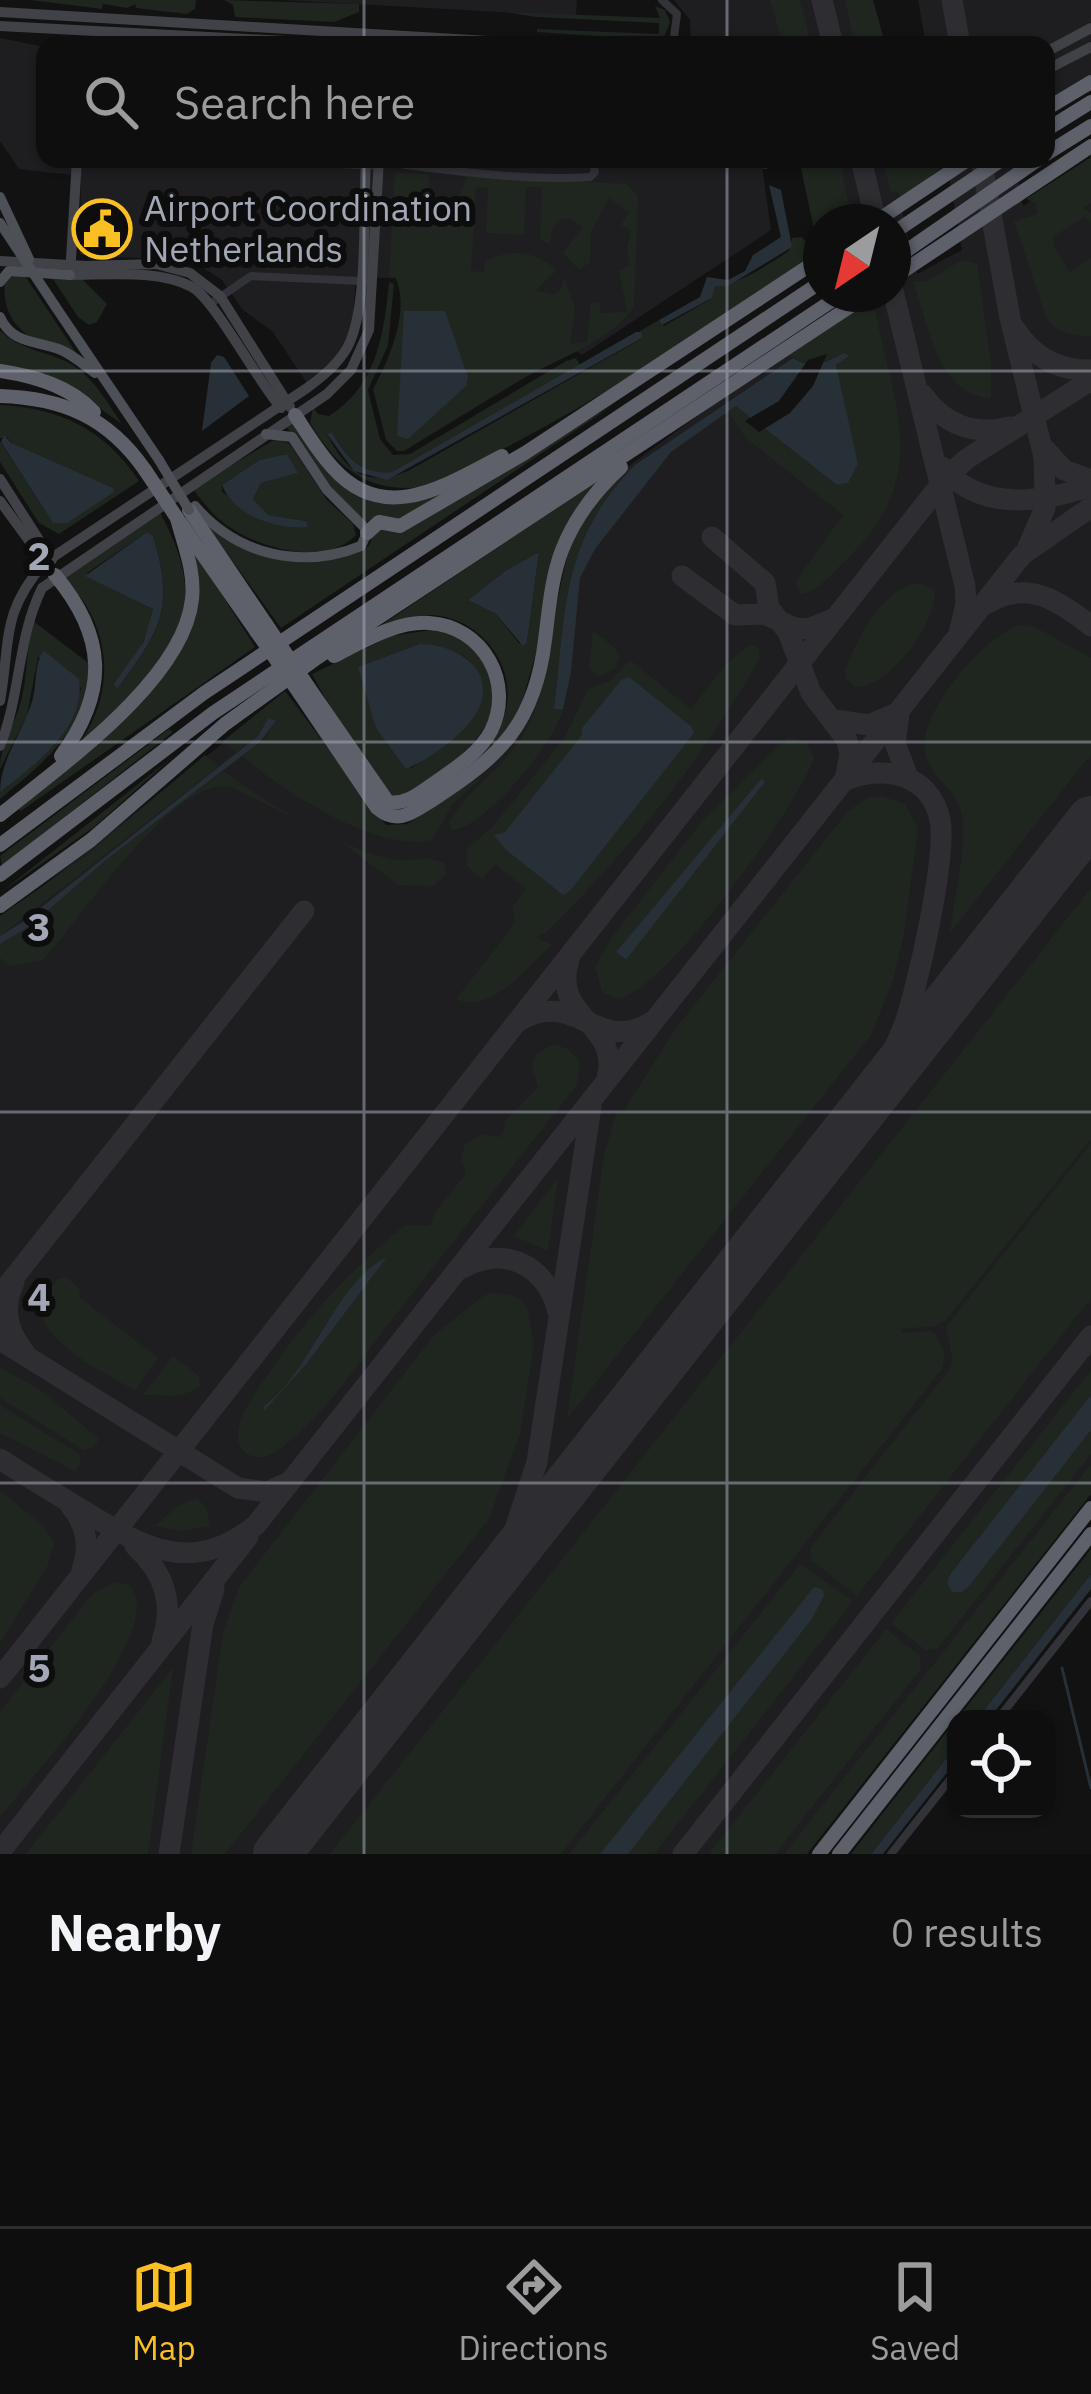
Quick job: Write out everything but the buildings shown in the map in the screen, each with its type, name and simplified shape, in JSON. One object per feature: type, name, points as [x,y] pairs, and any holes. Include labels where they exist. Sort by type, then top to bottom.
[{"type":"highway","points":[[1055,104],[1091,82]]},
{"type":"highway","points":[[1055,124],[1091,102]]},
{"type":"highway","points":[[1055,149],[1091,126]]},
{"type":"highway","points":[[911,266],[1091,146]]},
{"type":"highway","points":[[902,204],[956,168]]},
{"type":"highway","points":[[911,221],[990,168]]},
{"type":"highway","points":[[911,248],[1026,168]]},
{"type":"highway","points":[[367,533],[379,522],[400,526],[574,420],[803,270]]},
{"type":"highway","points":[[0,845],[204,693],[803,294]]},
{"type":"highway","points":[[0,875],[213,713],[815,312]]},
{"type":"highway","points":[[0,906],[92,840],[209,738],[277,687],[842,312]]},
{"type":"highway","points":[[0,371],[34,378],[86,404],[187,511],[192,534],[261,627],[377,808],[389,817],[406,816],[482,768],[511,737],[537,685],[552,587],[572,528],[605,483],[660,434]]},
{"type":"highway","points":[[0,396],[64,404],[114,433]]},
{"type":"highway","points":[[294,404],[333,469],[356,488],[388,497],[406,498],[439,488],[574,420]]},
{"type":"highway","points":[[0,815],[146,687],[180,642],[193,581],[187,511]]},
{"type":"highway","points":[[49,775],[82,726],[92,700],[95,666],[86,617],[50,566]]},
{"type":"highway","points":[[277,687],[388,631],[429,623],[463,633],[483,650],[496,674],[500,700],[492,728],[474,753],[398,803],[382,797],[304,692]]},
{"type":"highway","points":[[819,1854],[1091,1508]]},
{"type":"highway","points":[[839,1854],[1091,1534]]},
{"type":"main road","points":[[0,197],[26,245],[31,268]]},
{"type":"main road","points":[[0,223],[174,483],[187,511],[239,542],[278,555],[315,558],[361,546],[367,533],[327,490],[292,437],[266,434]]},
{"type":"main road","points":[[0,282],[9,271],[70,270]]},
{"type":"main road","points":[[0,317],[20,340],[67,352],[103,378]]},
{"type":"street","points":[[662,0],[677,14],[675,36]]},
{"type":"street","points":[[0,12],[254,36]]},
{"type":"street","points":[[76,16],[84,23],[85,36]]},
{"type":"street","points":[[0,26],[270,36]]},
{"type":"street","points":[[1055,47],[1091,28]]},
{"type":"street","points":[[1055,65],[1091,46]]},
{"type":"street","points":[[70,270],[76,168]]},
{"type":"street","points":[[0,746],[15,705],[25,630],[50,566],[266,434],[328,373],[348,346],[356,328],[371,168]]},
{"type":"street","points":[[0,700],[10,621],[20,595],[50,566],[260,418],[327,394],[351,370],[369,330],[372,168]]},
{"type":"street","points":[[443,168],[569,178],[590,177],[594,168]]},
{"type":"street","points":[[0,262],[179,281],[215,300],[294,404]]},
{"type":"street","points":[[215,300],[251,275],[360,281]]},
{"type":"street","points":[[215,300],[263,387],[294,404]]},
{"type":"street","points":[[260,418],[263,387]]},
{"type":"street","points":[[0,479],[50,566]]},
{"type":"street","points":[[0,501],[50,566]]},
{"type":"street","points":[[1005,1710],[1091,1601]]},
{"type":"street","points":[[891,1854],[947,1783]]},
{"type":"shaded area","points":[[30,0],[196,0],[195,9],[187,14],[136,8],[135,4],[127,8],[103,4],[102,9]]},
{"type":"shaded area","points":[[224,0],[359,4],[359,12],[334,22],[235,17],[233,5]]},
{"type":"shaded area","points":[[282,0],[577,0],[576,16]]},
{"type":"shaded area","points":[[674,0],[873,0],[883,36],[691,36],[690,20]]},
{"type":"shaded area","points":[[770,0],[800,0],[809,36],[780,36]]},
{"type":"shaded area","points":[[845,0],[873,0],[883,36],[853,36]]},
{"type":"shaded area","points":[[918,0],[1091,0],[1091,75],[1055,97],[1055,36],[924,36]]},
{"type":"shaded area","points":[[655,6],[665,10],[670,22],[663,36],[596,36],[537,29],[659,34],[659,23],[506,12],[660,18]]},
{"type":"shaded area","points":[[0,38],[36,45],[36,168],[762,168],[771,230],[582,355],[458,280],[356,277],[352,329],[336,357],[306,382],[273,332],[243,310],[222,280],[193,261],[80,255],[81,176],[19,169],[0,141]]},
{"type":"shaded area","points":[[1091,157],[1091,203],[1084,208],[1091,213],[1091,225],[1085,216],[1053,237],[1070,272],[1091,258],[1091,336],[1085,336],[1062,331],[1047,320],[1014,221],[1037,214],[1036,203],[1026,199]]},
{"type":"shaded area","points":[[1091,161],[1091,1467],[786,1854],[0,1854],[0,920],[282,696],[379,824],[394,829],[409,824],[504,754],[531,715],[570,544],[615,476],[840,312],[911,312],[911,249],[917,274],[962,250],[948,168],[1016,168],[1023,206]]},
{"type":"shaded area","points":[[801,168],[841,168],[849,204],[809,204]]},
{"type":"shaded area","points":[[809,168],[904,168],[909,185],[898,194],[900,204],[818,204]]},
{"type":"shaded area","points":[[885,168],[942,168],[900,199],[897,190],[891,193]]},
{"type":"shaded area","points":[[395,173],[429,174],[428,216],[439,228],[467,176],[626,184],[638,196],[634,306],[626,318],[600,338],[404,451],[397,451],[386,440],[373,389],[399,319],[399,290],[395,277],[389,277]],"holes":[[[476,187],[488,188],[486,233],[524,235],[526,187],[542,187],[540,239],[550,245],[552,228],[563,219],[583,227],[563,253],[579,270],[590,262],[591,232],[609,198],[629,212],[621,225],[631,231],[630,265],[619,271],[627,312],[601,313],[599,302],[591,303],[587,342],[570,344],[575,308],[564,277],[554,295],[536,290],[557,270],[531,255],[513,253],[485,262],[484,272],[471,271]]]},
{"type":"shaded area","points":[[769,185],[781,190],[792,247],[728,286],[715,286],[712,298],[662,325],[659,320],[700,297],[707,277],[728,280],[745,271],[753,255],[781,237]]},
{"type":"shaded area","points":[[792,238],[803,238],[803,263],[614,386],[440,481],[411,488],[364,479],[329,451],[310,423],[313,408],[329,416],[368,374],[380,339],[389,282],[394,284],[388,345],[368,390],[380,439],[393,455],[410,454],[566,361],[576,358],[580,365],[392,472],[363,467],[332,432],[327,434],[350,467],[380,478],[408,471],[641,339],[640,331],[659,320],[664,326],[711,299],[715,286],[762,268],[789,251]]},
{"type":"shaded area","points":[[962,260],[977,264],[991,398],[973,394],[947,371],[913,282],[926,282]]},
{"type":"shaded area","points":[[23,273],[81,360],[38,342],[9,313],[5,281]]},
{"type":"shaded area","points":[[53,279],[83,280],[107,304],[97,322],[89,325],[78,317]]},
{"type":"shaded area","points":[[404,311],[445,311],[468,377],[466,386],[408,439],[397,436]]},
{"type":"shaded area","points":[[852,312],[875,312],[900,444],[889,502],[871,531],[824,582],[800,594],[796,581],[843,515],[746,438],[728,412],[736,406],[837,485],[848,483],[857,464],[836,364],[845,354],[813,364],[790,355]]},
{"type":"shaded area","points":[[0,330],[79,370],[122,424],[88,400],[0,367]]},
{"type":"shaded area","points":[[636,332],[642,338],[387,480],[354,471],[327,434],[332,432],[363,467],[392,472]]},
{"type":"shaded area","points":[[844,353],[849,356],[836,365],[858,464],[848,483],[837,485],[736,406],[671,452],[595,549],[580,578],[571,672],[563,709],[554,709],[571,579],[592,521],[610,493],[635,465],[793,358],[813,364]]},
{"type":"shaded area","points":[[217,355],[224,357],[249,396],[202,431],[211,363]]},
{"type":"shaded area","points":[[615,404],[281,628],[208,527],[258,553],[353,553],[369,546],[382,528],[395,532]]},
{"type":"shaded area","points":[[0,405],[43,411],[80,425],[112,448],[139,481],[59,534],[39,523],[0,462],[0,441],[53,523],[11,443],[7,437],[0,438]]},
{"type":"shaded area","points":[[292,422],[331,474],[365,499],[407,501],[468,478],[400,519],[379,515],[364,524],[326,485],[286,426]]},
{"type":"shaded area","points":[[4,435],[11,443],[114,492],[67,523],[53,523],[1,442]]},
{"type":"shaded area","points":[[276,439],[290,444],[327,500],[353,524],[356,535],[326,551],[271,546],[224,523],[192,488]],"holes":[[[287,454],[297,473],[261,483],[253,499],[267,515],[306,521],[267,522],[222,492],[222,485],[259,460]]]},
{"type":"shaded area","points":[[287,454],[298,473],[261,483],[253,499],[268,515],[306,521],[308,527],[258,519],[236,505],[222,485],[259,460]]},
{"type":"shaded area","points":[[635,465],[592,521],[571,578],[554,708],[563,709],[558,723],[534,761],[499,800],[465,826],[451,830],[449,822],[466,798],[526,730],[540,697],[569,551],[583,517],[604,488]]},
{"type":"shaded area","points":[[604,477],[575,517],[518,716],[498,743],[461,774],[498,731],[505,713],[508,695],[500,660],[478,633],[447,617],[414,616],[374,630]],"holes":[[[539,552],[527,642],[519,643],[496,614],[468,600]]]},
{"type":"shaded area","points":[[159,511],[177,550],[185,584],[183,613],[174,640],[158,665],[82,740],[98,707],[104,656],[86,605],[63,575]],"holes":[[[147,532],[153,536],[163,582],[160,618],[145,650],[118,688],[147,635],[153,609],[87,573]]]},
{"type":"shaded area","points":[[147,532],[153,536],[160,561],[160,618],[117,689],[114,684],[144,641],[153,609],[85,576]]},
{"type":"shaded area","points":[[188,541],[255,647],[21,811],[17,808],[121,721],[168,669],[185,642],[196,598]]},
{"type":"shaded area","points":[[539,552],[523,646],[496,614],[468,600]]},
{"type":"shaded area","points":[[919,583],[935,590],[920,635],[883,677],[856,687],[846,679],[845,669],[864,630],[893,595]]},
{"type":"shaded area","points":[[33,621],[91,665],[88,687],[61,742],[0,799],[0,792],[60,734],[81,688],[38,657],[27,715],[0,769],[22,697]]},
{"type":"shaded area","points":[[1021,625],[1035,627],[1091,658],[1091,754],[950,933],[963,822],[957,802],[928,761],[926,735],[932,716],[957,677],[990,643]]},
{"type":"shaded area","points":[[437,629],[462,640],[482,660],[492,682],[494,703],[487,723],[459,757],[405,799],[393,800],[339,724],[312,674],[391,636]],"holes":[[[419,644],[446,648],[467,659],[480,678],[482,691],[480,706],[443,745],[411,768],[361,666]]]},
{"type":"shaded area","points":[[593,631],[615,648],[619,658],[615,668],[599,677],[589,667]]},
{"type":"shaded area","points":[[419,644],[445,648],[468,660],[477,669],[483,693],[474,717],[457,735],[406,769],[376,728],[358,667]]},
{"type":"shaded area","points":[[751,644],[759,649],[759,660],[736,698],[662,804],[577,902],[536,937],[552,945],[495,994],[469,1002],[456,999],[510,930],[515,919],[512,907],[526,889],[495,864],[482,879],[467,866],[466,850],[494,825],[565,737],[588,689],[611,680],[630,660],[691,709],[727,663]],"holes":[[[582,728],[694,734],[506,850],[495,835],[505,833],[583,735]]]},
{"type":"shaded area","points":[[44,651],[79,679],[75,714],[55,744],[0,792],[4,768],[33,698]]},
{"type":"shaded area","points":[[629,677],[694,733],[563,895],[494,835],[505,832],[582,735],[582,728],[622,679]]},
{"type":"shaded area","points":[[285,691],[386,825],[407,824],[485,774],[453,804],[432,840],[384,837],[358,828],[306,802],[242,756],[267,736],[275,722],[268,718],[258,736],[236,752],[223,741]]},
{"type":"shaded area","points":[[268,718],[276,721],[260,742],[106,860],[30,926],[0,944],[0,936],[258,736]]},
{"type":"shaded area","points":[[169,729],[173,732],[2,866],[0,856]]},
{"type":"shaded area","points":[[788,737],[807,742],[814,758],[803,782],[726,895],[664,967],[637,990],[616,999],[602,992],[595,967],[612,937],[703,820]],"holes":[[[763,779],[625,960],[617,952]]]},
{"type":"shaded area","points":[[175,755],[94,827],[0,893]]},
{"type":"shaded area","points":[[205,755],[219,766],[0,936],[0,916],[87,855]]},
{"type":"shaded area","points":[[223,771],[302,822],[231,787],[208,789],[156,826],[43,960],[11,966],[0,958],[0,944],[30,926],[106,860]]},
{"type":"shaded area","points":[[762,778],[765,782],[626,960],[616,952]]},
{"type":"shaded area","points":[[882,796],[905,804],[918,828],[904,934],[893,980],[871,1035],[567,1419],[604,1155],[617,1111],[622,1113],[676,1028],[848,811],[867,798]]},
{"type":"shaded area","points":[[339,840],[390,859],[439,861],[445,864],[446,875],[433,886],[398,885]]},
{"type":"shaded area","points":[[1091,888],[1091,1139],[946,1320],[901,1329],[902,1333],[936,1334],[945,1355],[942,1369],[561,1854],[330,1854]]},
{"type":"shaded area","points":[[554,1044],[568,1049],[580,1062],[577,1085],[315,1418],[270,1455],[252,1456],[242,1449],[238,1438],[244,1412],[289,1345],[335,1290],[405,1225],[430,1226],[435,1212],[466,1174],[461,1158],[465,1144],[483,1134],[500,1137],[503,1123],[538,1087],[532,1068],[536,1054]]},
{"type":"shaded area","points":[[1091,1143],[1091,1298],[857,1596],[811,1560],[810,1548],[949,1370],[953,1361],[946,1327]]},
{"type":"shaded area","points":[[558,1178],[548,1249],[546,1250],[514,1236]]},
{"type":"shaded area","points":[[387,1257],[307,1363],[264,1411],[352,1286]]},
{"type":"shaded area","points":[[66,1277],[81,1290],[78,1296],[158,1358],[135,1390],[75,1354],[48,1329],[42,1303],[58,1279]]},
{"type":"shaded area","points":[[493,1292],[518,1297],[527,1307],[534,1345],[520,1434],[489,1519],[225,1854],[191,1854],[223,1633],[239,1587],[434,1335]]},
{"type":"shaded area","points":[[173,1356],[199,1376],[200,1387],[180,1396],[143,1395]]},
{"type":"shaded area","points":[[0,1368],[39,1389],[99,1439],[94,1447],[84,1450],[0,1398]]},
{"type":"shaded area","points":[[1091,1370],[1091,1395],[951,1573],[948,1584],[968,1586],[1091,1430],[1091,1454],[938,1648],[925,1650],[891,1623]]},
{"type":"shaded area","points":[[1091,1395],[1091,1430],[969,1586],[952,1592],[947,1582],[951,1573]]},
{"type":"shaded area","points":[[0,1405],[79,1454],[75,1471],[0,1433]]},
{"type":"shaded area","points":[[1091,1464],[1091,1494],[807,1854],[784,1854]]},
{"type":"shaded area","points":[[0,1491],[44,1526],[54,1543],[48,1565],[0,1643]]},
{"type":"shaded area","points":[[196,1498],[206,1507],[210,1526],[180,1531],[155,1526],[179,1505]]},
{"type":"shaded area","points":[[1091,1549],[1091,1574],[984,1710],[964,1710]]},
{"type":"shaded area","points":[[800,1564],[853,1601],[654,1854],[569,1854]]},
{"type":"shaded area","points":[[1091,1574],[1091,1589],[996,1710],[984,1710]]},
{"type":"shaded area","points":[[115,1582],[127,1584],[137,1603],[132,1631],[116,1665],[65,1738],[0,1817],[0,1712],[93,1593]]},
{"type":"shaded area","points":[[814,1587],[823,1590],[824,1596],[811,1620],[628,1854],[600,1854]]},
{"type":"shaded area","points":[[886,1629],[920,1656],[921,1669],[775,1854],[709,1854]]},
{"type":"shaded area","points":[[173,1668],[148,1854],[26,1854]]},
{"type":"shaded area","points":[[947,1731],[947,1757],[871,1854],[851,1854]]},
{"type":"shaded area","points":[[947,1757],[947,1772],[883,1854],[871,1854]]},
{"type":"pier","points":[[827,354],[813,386],[790,413],[759,432],[745,421],[779,401],[808,360]]},
{"type":"waterway","points":[[1062,1668],[1091,1788]]},
{"type":"taxiway","points":[[822,0],[831,36]]},
{"type":"taxiway","points":[[952,0],[958,36]]},
{"type":"taxiway","points":[[863,168],[872,204]]},
{"type":"taxiway","points":[[983,168],[1010,318],[1045,461]]},
{"type":"taxiway","points":[[898,312],[965,586],[960,629]]},
{"type":"taxiway","points":[[1015,329],[1047,360],[1091,370]]},
{"type":"taxiway","points":[[0,1678],[948,475],[1091,380]]},
{"type":"taxiway","points":[[923,395],[961,426],[1010,427]]},
{"type":"taxiway","points":[[1044,448],[1064,470],[1091,480]]},
{"type":"taxiway","points":[[1028,547],[1045,508],[1044,450]]},
{"type":"taxiway","points":[[942,467],[975,491],[1012,500],[1052,497],[1091,486]]},
{"type":"taxiway","points":[[0,1459],[124,1534],[166,1551],[209,1550],[256,1525],[1022,555],[1091,507]]},
{"type":"taxiway","points":[[712,537],[765,583],[769,608],[788,632],[811,693],[847,740],[846,775]]},
{"type":"taxiway","points":[[682,576],[735,615],[764,614],[808,629],[833,619]]},
{"type":"taxiway","points":[[988,603],[1030,593],[1055,601],[1091,626]]},
{"type":"taxiway","points":[[835,720],[869,725],[895,714]]},
{"type":"taxiway","points":[[899,715],[895,743],[908,777]]},
{"type":"taxiway","points":[[839,1140],[903,1028],[929,924],[941,838],[935,804],[916,783],[890,773],[846,780]]},
{"type":"taxiway","points":[[0,1295],[304,911]]},
{"type":"taxiway","points":[[569,959],[569,996],[605,1044],[607,1079]]},
{"type":"taxiway","points":[[521,1020],[540,1012],[557,1012],[617,1032],[653,1021]]},
{"type":"taxiway","points":[[473,1604],[515,1529],[537,1462],[591,1107]]},
{"type":"taxiway","points":[[463,1268],[494,1258],[522,1264],[544,1282],[558,1312]]},
{"type":"taxiway","points":[[14,1282],[8,1319],[25,1353]]},
{"type":"taxiway","points":[[683,1854],[1091,1336]]},
{"type":"taxiway","points":[[0,1340],[238,1488],[267,1492],[290,1482]]},
{"type":"taxiway","points":[[70,1505],[85,1536],[82,1570]]},
{"type":"taxiway","points":[[0,1852],[248,1537]]},
{"type":"taxiway","points":[[135,1546],[164,1589],[167,1614],[162,1641]]},
{"type":"taxiway","points":[[169,1854],[203,1624],[214,1589]]},
{"type":"runway","points":[[277,1854],[1091,820]]},
{"type":"place","name":"Airport Coordination Netherlands","points":[[102,229]]}]
